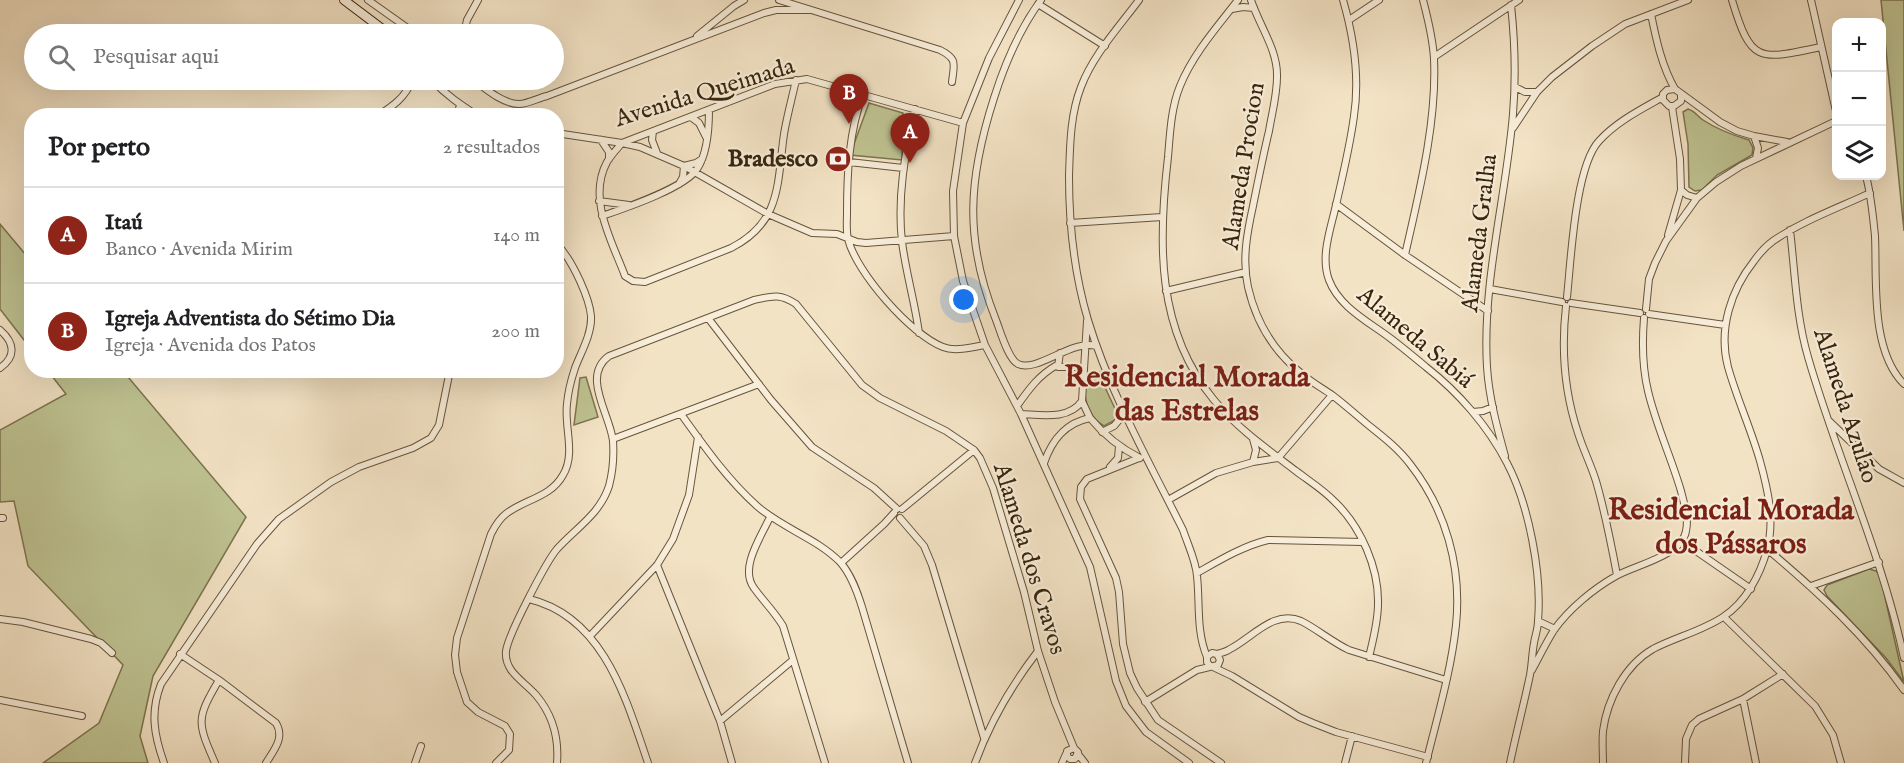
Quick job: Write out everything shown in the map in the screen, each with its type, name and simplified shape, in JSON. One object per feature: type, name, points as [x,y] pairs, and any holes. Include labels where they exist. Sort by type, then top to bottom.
[{"type":"street","points":[[344,0],[376,24]]},
{"type":"street","points":[[368,0],[402,24]]},
{"type":"street","points":[[466,24],[478,0]]},
{"type":"street","points":[[692,40],[744,0]]},
{"type":"street","points":[[776,10],[777,0],[952,56],[954,62],[952,82]]},
{"type":"street","points":[[1019,0],[989,58],[963,123],[953,191],[954,236],[968,300],[985,345],[1022,414],[1089,567],[1116,681],[1126,706],[1146,732],[1189,763]]},
{"type":"street","points":[[1139,0],[1089,70],[1076,102],[1070,163],[1070,223],[1077,273],[1096,346],[1125,413],[1183,530],[1197,573],[1199,621],[1207,658],[1212,666],[1299,717],[1427,760]]},
{"type":"street","points":[[1238,0],[1194,60],[1176,97],[1172,115],[1162,217],[1161,247],[1166,291],[1188,360],[1213,398],[1253,438],[1336,502],[1363,542],[1376,578],[1378,591],[1377,619],[1369,657]]},
{"type":"street","name":"Alameda Procion","points":[[1251,0],[1274,56],[1277,78],[1273,112],[1247,237],[1245,272],[1256,312],[1269,339],[1281,355],[1302,375],[1332,395],[1394,446],[1409,462],[1425,484],[1445,524],[1453,552],[1458,594],[1456,626],[1427,760]]},
{"type":"street","name":"Alameda Sabiá","points":[[1343,0],[1357,66],[1357,89],[1354,116],[1326,257],[1327,275],[1334,290],[1358,316],[1433,372],[1473,412],[1507,463],[1523,504],[1532,536],[1538,587],[1538,621],[1530,673],[1510,763]]},
{"type":"street","points":[[1349,20],[1379,0]]},
{"type":"street","points":[[1405,255],[1416,208],[1434,92],[1434,57],[1423,0]]},
{"type":"street","points":[[1434,57],[1518,0]]},
{"type":"street","points":[[1511,131],[1537,92],[1552,77],[1592,46],[1625,24],[1688,0]]},
{"type":"street","points":[[1732,0],[1741,31],[1755,50],[1775,56],[1821,47]]},
{"type":"street","points":[[1811,0],[1832,84]]},
{"type":"street","points":[[1096,346],[1085,344],[1032,364],[1019,364],[1014,361],[985,292],[978,264],[974,237],[974,188],[980,143],[1002,74],[1017,38],[1039,2],[1105,46]]},
{"type":"street","name":"Alameda Gralha","points":[[1507,463],[1493,407],[1487,368],[1490,289],[1515,87],[1515,42],[1511,5]]},
{"type":"street","points":[[1231,9],[1254,8]]},
{"type":"street","points":[[564,89],[776,10],[811,10]]},
{"type":"street","points":[[1652,14],[1669,79],[1681,95],[1720,122],[1754,136],[1788,142]]},
{"type":"street","points":[[720,18],[726,28]]},
{"type":"street","name":"Avenida Queimada","points":[[564,134],[622,143],[775,84],[807,79],[818,80],[963,123]]},
{"type":"street","points":[[796,80],[784,131],[775,200],[768,214],[755,231],[744,241],[645,282],[638,282],[625,276],[602,216],[599,201],[600,182],[609,159],[622,143],[657,153],[768,214],[812,233],[837,234],[866,243],[954,236]]},
{"type":"street","points":[[1515,87],[1525,92],[1537,92]]},
{"type":"street","points":[[1617,575],[1606,516],[1578,435],[1568,395],[1563,345],[1566,302],[1580,190],[1587,159],[1598,142],[1610,130],[1663,97],[1667,90],[1675,89]]},
{"type":"street","points":[[389,108],[398,102],[407,90]]},
{"type":"street","points":[[442,90],[465,108]]},
{"type":"street","points":[[489,90],[498,97],[520,104],[563,90]]},
{"type":"street","points":[[863,94],[853,132],[849,162],[848,238],[858,262],[896,312],[919,334],[947,348],[985,345]]},
{"type":"street","points":[[1663,97],[1666,105],[1672,107],[1679,103],[1681,95]]},
{"type":"street","points":[[1530,673],[1556,629],[1584,599],[1617,575],[1672,550],[1683,542],[1686,533],[1687,520],[1684,504],[1675,469],[1652,406],[1644,372],[1642,349],[1649,279],[1666,241],[1681,190],[1680,159],[1672,107]]},
{"type":"street","points":[[915,109],[903,168],[901,206],[907,277],[919,334]]},
{"type":"street","points":[[602,216],[679,184],[695,172],[702,159],[707,137],[709,110]]},
{"type":"street","points":[[691,117],[702,127],[707,137]]},
{"type":"street","points":[[1666,241],[1697,198],[1716,182],[1741,166],[1832,123]]},
{"type":"street","points":[[653,131],[652,140],[657,153]]},
{"type":"street","points":[[1754,136],[1758,148],[1756,159]]},
{"type":"street","points":[[600,139],[609,152],[609,159]]},
{"type":"street","points":[[684,166],[702,159]]},
{"type":"street","points":[[849,162],[903,168]]},
{"type":"street","points":[[679,184],[683,177],[684,166]]},
{"type":"street","points":[[1867,180],[1875,237],[1876,304],[1883,344],[1893,370],[1904,384]]},
{"type":"street","points":[[1681,190],[1697,198]]},
{"type":"street","points":[[1604,763],[1603,732],[1607,712],[1625,676],[1640,659],[1652,650],[1724,616],[1751,589],[1759,574],[1767,549],[1771,528],[1768,492],[1724,347],[1725,325],[1729,308],[1744,273],[1771,242],[1790,230],[1870,194]]},
{"type":"street","points":[[599,201],[631,205]]},
{"type":"street","points":[[1336,204],[1405,255],[1488,311]]},
{"type":"street","points":[[1070,223],[1162,217]]},
{"type":"street","name":"Alameda Azulão","points":[[1790,230],[1800,319],[1807,355],[1827,419],[1879,562],[1904,658]]},
{"type":"street","points":[[496,763],[508,750],[510,734],[505,726],[478,712],[467,702],[457,672],[456,647],[491,534],[497,524],[513,509],[551,490],[563,477],[569,460],[566,428],[567,403],[591,318],[589,305],[579,279],[564,252]]},
{"type":"street","points":[[1166,291],[1245,272]]},
{"type":"street","points":[[1490,289],[1725,325]]},
{"type":"street","name":"Alameda dos Cravos","points":[[613,440],[596,374],[602,361],[609,356],[773,295],[789,300],[803,312],[862,385],[880,398],[946,431],[974,450],[986,469],[1024,592],[1038,651],[1069,737],[1072,756]]},
{"type":"street","points":[[708,318],[795,430],[812,447],[874,488],[899,513],[924,546],[932,565],[984,738]]},
{"type":"street","points":[[1087,318],[1082,401],[1090,418],[1102,432],[1119,446],[1149,463]]},
{"type":"street","points":[[0,330],[12,349],[8,363],[0,368]]},
{"type":"street","points":[[1017,406],[1034,382],[1044,372],[1057,365],[1060,353]]},
{"type":"street","points":[[1057,365],[1059,367],[1083,367]]},
{"type":"street","points":[[1083,382],[1094,375],[1108,376]]},
{"type":"street","points":[[164,763],[154,729],[154,706],[161,684],[257,544],[279,519],[303,500],[341,477],[382,458],[413,448],[431,438],[439,425],[448,378]]},
{"type":"street","points":[[557,763],[556,734],[548,714],[535,694],[514,675],[506,654],[507,645],[556,551],[595,513],[603,500],[613,471],[613,440],[759,384]]},
{"type":"street","points":[[1168,500],[1216,473],[1253,462],[1278,458],[1332,395]]},
{"type":"street","points":[[1022,414],[1065,414],[1076,410],[1082,401]]},
{"type":"street","points":[[1473,412],[1493,407]]},
{"type":"street","points":[[1102,432],[1114,426],[1125,413]]},
{"type":"street","points":[[681,414],[734,483],[770,517],[819,546],[841,563],[856,589],[908,763]]},
{"type":"street","points":[[1044,464],[1049,448],[1060,434],[1077,421],[1090,418]]},
{"type":"street","points":[[1827,419],[1879,469],[1904,483]]},
{"type":"street","points":[[590,636],[657,565],[673,539],[689,495],[698,437]]},
{"type":"street","points":[[1253,438],[1256,450],[1253,462]]},
{"type":"street","points":[[1141,445],[1136,456],[1084,482],[1079,493],[1080,499],[1116,578],[1130,674],[1158,720],[1221,763]]},
{"type":"street","points":[[1107,470],[1117,461],[1119,446]]},
{"type":"street","points":[[841,563],[884,524],[974,450]]},
{"type":"street","points":[[770,517],[750,561],[748,572],[753,587],[783,626],[825,763]]},
{"type":"street","points":[[1342,541],[1350,534],[1353,524]]},
{"type":"street","points":[[1197,573],[1235,552],[1268,540],[1363,542]]},
{"type":"street","points":[[1683,542],[1751,589]]},
{"type":"street","points":[[1767,549],[1811,586],[1867,642],[1904,690]]},
{"type":"street","points":[[1811,586],[1879,562]]},
{"type":"street","points":[[657,565],[720,721],[732,763]]},
{"type":"street","points":[[529,599],[554,608],[590,636],[618,680],[648,763]]},
{"type":"street","points":[[1724,616],[1815,706],[1833,735],[1841,763]]},
{"type":"street","points":[[1197,670],[1207,658],[1218,657],[1278,619],[1288,618],[1304,623],[1336,645],[1446,680]]},
{"type":"street","points":[[0,619],[23,622],[92,639],[112,652]]},
{"type":"street","points":[[1538,621],[1556,629]]},
{"type":"street","points":[[1203,639],[1232,676]]},
{"type":"street","points":[[975,763],[984,738],[1005,697],[1038,651]]},
{"type":"street","points":[[180,654],[271,718],[279,728],[278,744],[266,763]]},
{"type":"street","points":[[1145,702],[1197,670],[1212,666],[1218,657]]},
{"type":"street","points":[[720,721],[793,660]]},
{"type":"street","points":[[1685,763],[1686,739],[1692,725],[1699,719],[1743,699],[1783,674]]},
{"type":"street","points":[[215,763],[200,723],[205,703],[219,680]]},
{"type":"street","points":[[1743,699],[1756,763]]},
{"type":"street","points":[[0,700],[82,716]]},
{"type":"street","points":[[1345,763],[1352,736]]},
{"type":"street","points":[[415,763],[421,746]]},
{"type":"street","points":[[1062,763],[1072,756],[1084,763]]},
{"type":"green space","points":[[1881,0],[1904,0],[1904,231],[1886,50],[1886,18],[1883,18]]},
{"type":"green space","points":[[869,103],[903,113],[902,160],[850,155]]},
{"type":"green space","points":[[1688,109],[1714,127],[1749,140],[1753,148],[1752,155],[1717,175],[1702,190],[1695,191],[1689,187],[1688,144],[1683,112]]},
{"type":"green space","points":[[0,224],[24,253],[24,340],[0,309]]},
{"type":"green space","points":[[586,377],[598,417],[574,425],[580,378]]},
{"type":"green space","points":[[53,378],[129,378],[246,517],[153,676],[140,736],[148,763],[43,763],[99,723],[123,665],[28,566],[14,501],[0,502],[0,430],[66,394]]},
{"type":"green space","points":[[1089,380],[1103,383],[1117,413],[1115,420],[1104,426],[1091,413],[1085,396],[1085,384]]},
{"type":"green space","points":[[1869,569],[1880,575],[1904,682],[1886,658],[1827,596],[1824,590],[1827,585]]},
{"type":"place","name":"Igreja Adventista do Sétimo Dia","points":[[849,124]]},
{"type":"place","name":"Bradesco","points":[[838,159]]},
{"type":"place","name":"Itaú","points":[[910,163]]},
{"type":"district","name":"Residencial Morada das Estrelas","points":[[1187,395]]},
{"type":"district","name":"Residencial Morada dos Pássaros","points":[[1731,528]]}]
